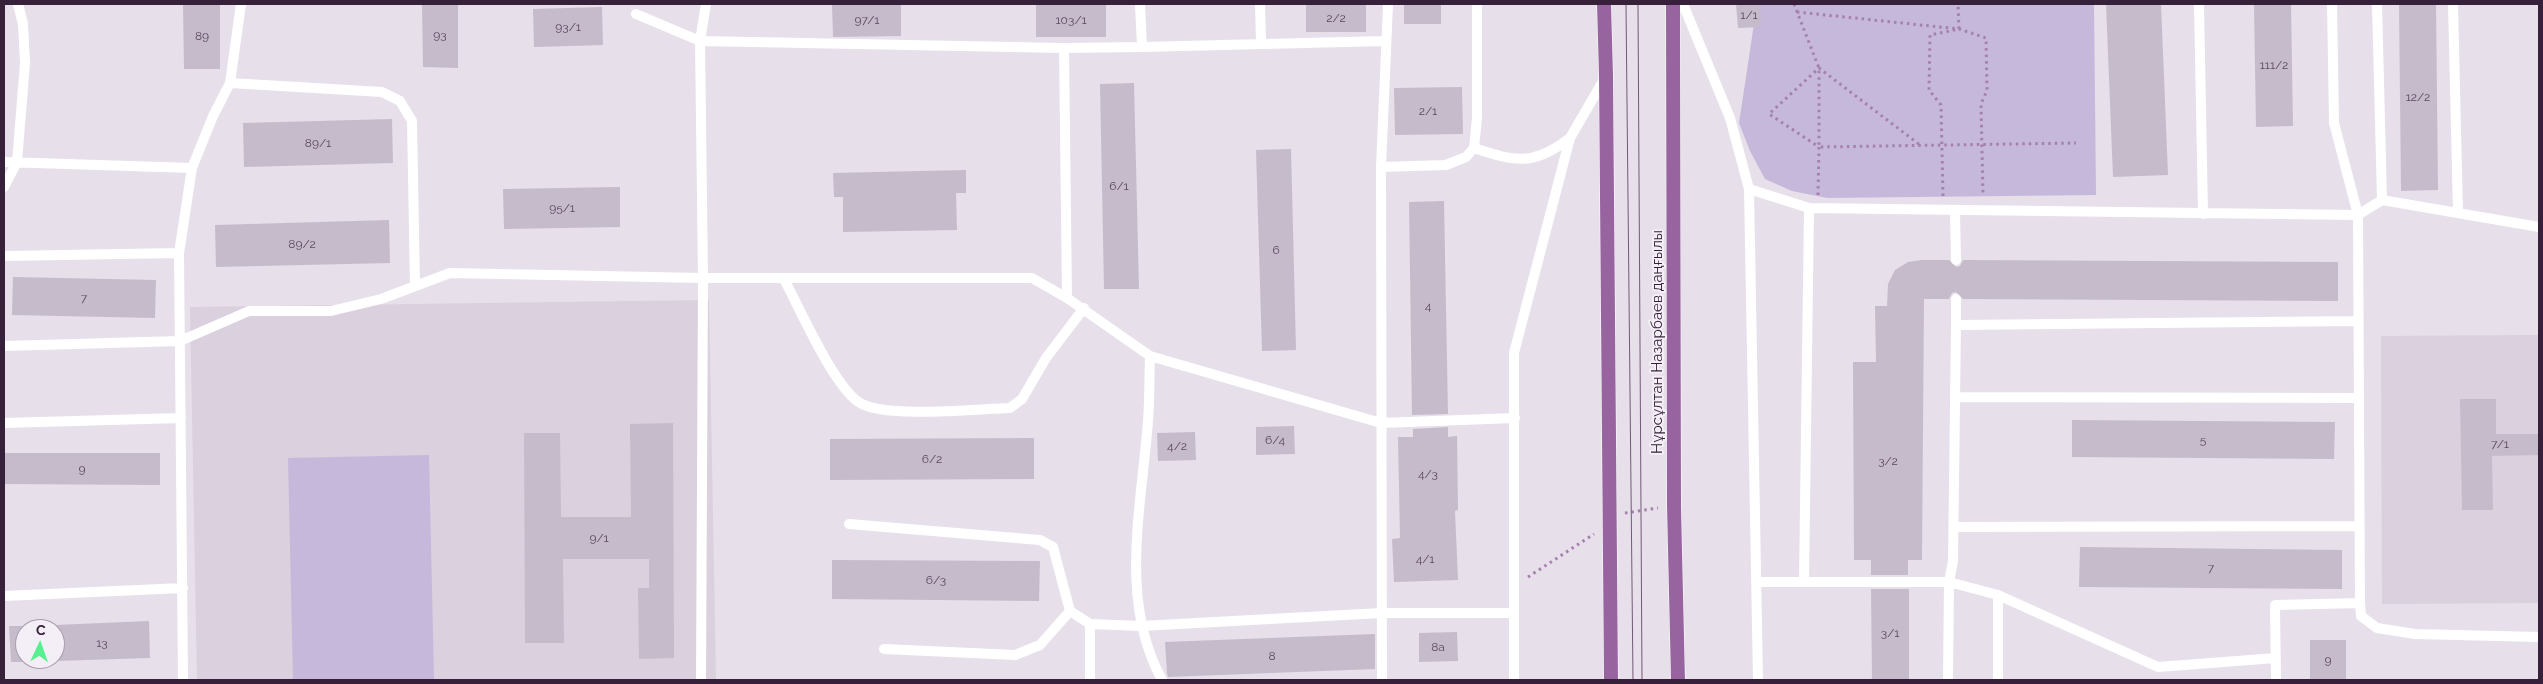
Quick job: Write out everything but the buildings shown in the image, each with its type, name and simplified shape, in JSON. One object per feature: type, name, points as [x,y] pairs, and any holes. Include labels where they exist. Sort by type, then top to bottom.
[{"type":"main road","points":[[1604,4],[1611,680]]},
{"type":"main road","name":"Нұрсұлтан Назарбаев даңғылы","points":[[1672,4],[1674,496],[1678,680]]},
{"type":"lane","points":[[4,187],[17,162],[25,63],[23,24],[18,4]]},
{"type":"lane","points":[[184,680],[179,253],[192,168],[213,116],[230,83],[241,4]]},
{"type":"lane","points":[[701,680],[703,278],[700,41],[706,4]]},
{"type":"lane","points":[[1140,4],[1142,47]]},
{"type":"lane","points":[[1260,4],[1261,42]]},
{"type":"lane","points":[[1382,680],[1380,166],[1388,4]]},
{"type":"lane","points":[[1380,166],[1446,164],[1466,157],[1474,148],[1478,118],[1477,4]]},
{"type":"lane","points":[[1683,4],[1730,118],[1749,189],[1758,680]]},
{"type":"lane","points":[[2199,4],[2203,214]]},
{"type":"lane","points":[[2332,4],[2334,123],[2358,214],[2359,526],[2360,603],[2362,616],[2377,628],[2414,634],[2539,637]]},
{"type":"lane","points":[[2378,4],[2382,200]]},
{"type":"lane","points":[[2453,4],[2458,214]]},
{"type":"lane","points":[[636,14],[700,41],[1064,48],[1386,40]]},
{"type":"lane","points":[[1064,48],[1068,298]]},
{"type":"lane","points":[[1514,680],[1514,353],[1570,138],[1606,75]]},
{"type":"lane","points":[[230,83],[382,92],[400,101],[412,121],[415,286]]},
{"type":"lane","points":[[1474,148],[1500,157],[1538,157],[1550,153],[1570,138]]},
{"type":"lane","points":[[4,162],[192,168]]},
{"type":"lane","points":[[1749,189],[1809,208],[1955,211],[2358,214],[2382,200],[2539,227]]},
{"type":"lane","points":[[1804,582],[1809,208]]},
{"type":"lane","points":[[1955,211],[1956,260]]},
{"type":"lane","points":[[4,256],[179,253]]},
{"type":"lane","points":[[4,346],[180,340],[249,311],[331,311],[381,299],[450,273],[784,279],[1032,278],[1084,308],[1150,356],[1381,423],[1515,418]]},
{"type":"lane","points":[[784,279],[843,389],[861,404],[885,412],[1010,408],[1022,399],[1046,358],[1084,308]]},
{"type":"lane","points":[[1948,680],[1949,582],[1953,561],[1954,527],[1956,299]]},
{"type":"lane","points":[[1956,325],[2358,321]]},
{"type":"lane","points":[[1150,356],[1148,431],[1139,510],[1135,571],[1141,626],[1162,680]]},
{"type":"lane","points":[[1955,397],[2358,398]]},
{"type":"lane","points":[[4,423],[181,418]]},
{"type":"lane","points":[[849,524],[1040,540],[1053,547],[1070,611],[1090,624],[1141,626],[1381,613],[1514,613]]},
{"type":"lane","points":[[1954,527],[2359,526]]},
{"type":"lane","points":[[1757,582],[1949,582],[1998,595],[2158,667],[2276,658]]},
{"type":"lane","points":[[4,596],[183,588]]},
{"type":"lane","points":[[1998,595],[1998,680]]},
{"type":"lane","points":[[2276,680],[2275,605],[2360,603]]},
{"type":"lane","points":[[884,649],[1015,655],[1040,645],[1070,611]]},
{"type":"lane","points":[[1090,624],[1090,680]]},
{"type":"path","points":[[1796,4],[1797,12],[1819,68],[1818,196]]},
{"type":"path","points":[[1958,4],[1959,29]]},
{"type":"path","points":[[1797,12],[1959,29],[1986,38],[1987,90],[1982,104],[1983,196]]},
{"type":"path","points":[[1943,197],[1941,105],[1929,90],[1930,35],[1959,29]]},
{"type":"path","points":[[1819,68],[1921,145]]},
{"type":"path","points":[[1819,68],[1769,114],[1819,147],[2076,143]]},
{"type":"path","points":[[1624,513],[1658,508]]},
{"type":"path","points":[[1514,587],[1594,534]]},
{"type":"shaded area","points":[[1757,4],[2094,4],[2096,195],[1827,198],[1792,191],[1765,179],[1750,151],[1739,123]]},
{"type":"shaded area","points":[[709,300],[716,680],[197,680],[190,307]]},
{"type":"shaded area","points":[[2539,335],[2539,603],[2382,604],[2381,336]]},
{"type":"shaded area","points":[[429,455],[434,680],[293,680],[288,458]]},
{"type":"tram line","points":[[1626,4],[1633,680]]},
{"type":"tram line","points":[[1638,4],[1642,680]]}]
